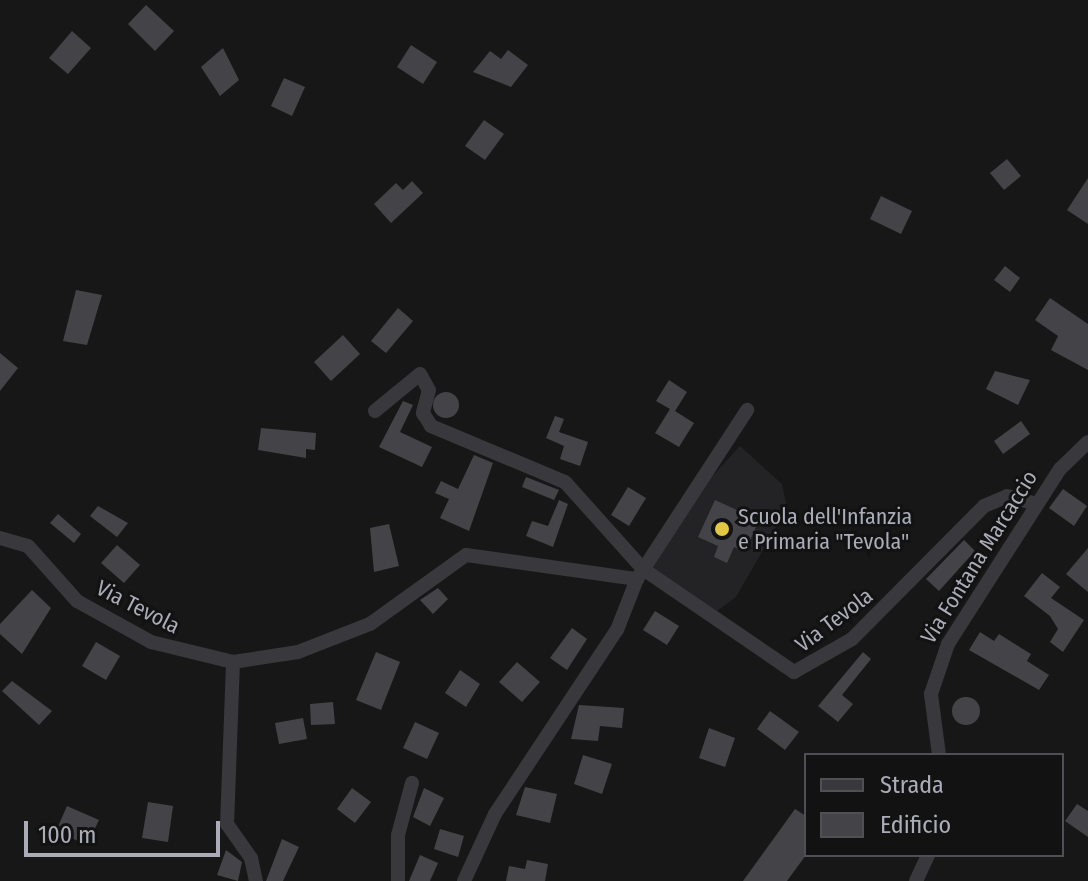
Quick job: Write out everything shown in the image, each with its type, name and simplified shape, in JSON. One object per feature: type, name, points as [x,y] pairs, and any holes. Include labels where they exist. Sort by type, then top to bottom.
[{"type":"street","name":"Via Tevola","points":[[375,411],[420,374],[429,390],[428,424],[565,482],[640,574],[799,672],[869,624],[984,506],[1007,496],[1037,504]]},
{"type":"street","points":[[464,881],[491,821],[617,630],[640,574],[747,410]]},
{"type":"street","name":"Via Fontana Marcaccio","points":[[939,753],[930,707],[938,668],[1037,504],[1088,442]]},
{"type":"street","name":"Via Tevola","points":[[0,538],[32,549],[87,608],[164,648],[233,662],[298,652],[370,624],[466,555],[640,574]]},
{"type":"street","points":[[233,662],[227,824],[253,861],[256,881]]},
{"type":"street","points":[[398,881],[398,835],[412,783]]},
{"type":"street","points":[[916,881],[927,857]]},
{"type":"shaded area","name":"Scuola dell'Infanzia e Primaria \"Tevola\"","points":[[740,446],[782,484],[787,508],[736,597],[717,611],[651,567],[682,509]]},
{"type":"building","points":[[146,5],[174,31],[155,51],[128,24]]},
{"type":"building","points":[[72,31],[91,48],[68,74],[49,58]]},
{"type":"building","points":[[411,45],[437,62],[423,84],[397,67]]},
{"type":"building","points":[[223,48],[239,80],[220,96],[201,67]]},
{"type":"building","points":[[508,50],[528,65],[511,87],[473,72],[490,51],[501,59]]},
{"type":"building","points":[[284,78],[305,87],[292,116],[271,106]]},
{"type":"building","points":[[484,120],[504,134],[485,160],[465,146]]},
{"type":"building","points":[[1007,159],[1021,176],[1004,190],[990,173]]},
{"type":"building","points":[[1088,178],[1088,224],[1067,210]]},
{"type":"building","points":[[412,181],[423,193],[391,223],[374,204],[396,183],[403,190]]},
{"type":"building","points":[[881,196],[912,211],[901,234],[870,219]]},
{"type":"building","points":[[1005,266],[1020,278],[1010,292],[994,280]]},
{"type":"building","points":[[76,290],[102,295],[87,345],[63,341]]},
{"type":"building","points":[[1050,298],[1088,324],[1088,370],[1051,350],[1058,336],[1035,320]]},
{"type":"building","points":[[398,308],[413,321],[386,353],[371,341]]},
{"type":"building","points":[[343,335],[360,354],[331,381],[314,362]]},
{"type":"building","points":[[0,353],[18,368],[0,391]]},
{"type":"building","points":[[995,371],[1030,380],[1018,405],[986,389]]},
{"type":"building","points":[[669,380],[687,392],[675,411],[694,423],[679,447],[655,433],[670,409],[656,401]]},
{"type":"building","points":[[446,392],[455,396],[459,405],[455,414],[446,418],[437,414],[433,405],[437,396]]},
{"type":"building","points":[[403,401],[413,405],[400,432],[432,447],[422,467],[379,447]]},
{"type":"building","points":[[555,416],[564,419],[559,432],[588,442],[580,466],[560,459],[564,446],[546,438]]},
{"type":"building","points":[[1021,421],[1030,434],[1003,454],[994,441]]},
{"type":"building","points":[[261,428],[316,433],[315,450],[306,449],[306,458],[258,450]]},
{"type":"building","points":[[474,455],[493,463],[469,531],[440,518],[449,499],[435,493],[441,481],[458,489]]},
{"type":"building","points":[[526,477],[559,490],[554,500],[522,487]]},
{"type":"building","points":[[628,487],[646,498],[629,526],[611,515]]},
{"type":"building","points":[[1063,489],[1087,506],[1074,526],[1049,508]]},
{"type":"building","points":[[559,500],[568,504],[553,547],[526,536],[532,521],[548,526]]},
{"type":"building","points":[[715,500],[759,520],[745,552],[734,547],[727,563],[714,557],[718,546],[698,537]]},
{"type":"building","points":[[98,506],[128,523],[117,537],[90,516]]},
{"type":"building","points":[[58,514],[81,534],[74,543],[50,523]]},
{"type":"building","points":[[389,524],[399,566],[374,572],[370,528]]},
{"type":"building","points":[[964,540],[975,551],[939,591],[926,579]]},
{"type":"building","points":[[117,545],[140,565],[124,583],[101,563]]},
{"type":"building","points":[[1088,548],[1088,592],[1066,574]]},
{"type":"building","points":[[1042,573],[1060,587],[1051,598],[1084,620],[1063,652],[1050,642],[1058,629],[1050,616],[1024,596]]},
{"type":"building","points":[[438,588],[448,599],[433,614],[420,600]]},
{"type":"building","points":[[32,590],[51,608],[22,654],[0,634],[0,624]]},
{"type":"building","points":[[655,611],[679,626],[667,645],[643,630]]},
{"type":"building","points":[[572,628],[587,639],[567,670],[550,658]]},
{"type":"building","points":[[980,632],[994,641],[999,634],[1031,654],[1027,661],[1049,675],[1039,690],[969,650]]},
{"type":"building","points":[[96,642],[120,656],[106,680],[82,666]]},
{"type":"building","points":[[376,652],[400,662],[381,710],[356,700]]},
{"type":"building","points":[[863,652],[871,659],[842,695],[853,704],[838,722],[818,706]]},
{"type":"building","points":[[517,662],[540,682],[522,702],[499,682]]},
{"type":"building","points":[[460,670],[480,684],[466,707],[445,693]]},
{"type":"building","points":[[12,681],[52,711],[39,725],[2,691]]},
{"type":"building","points":[[966,697],[976,701],[980,711],[976,721],[966,725],[956,721],[952,711],[956,701]]},
{"type":"building","points":[[333,702],[335,724],[311,725],[310,704]]},
{"type":"building","points":[[579,705],[624,708],[622,728],[600,726],[598,741],[571,739]]},
{"type":"building","points":[[770,711],[799,732],[785,750],[757,729]]},
{"type":"building","points":[[303,718],[307,739],[279,744],[275,723]]},
{"type":"building","points":[[415,722],[439,733],[427,759],[403,748]]},
{"type":"building","points":[[709,728],[735,738],[725,767],[699,758]]},
{"type":"building","points":[[583,755],[612,764],[602,794],[574,784]]},
{"type":"building","points":[[525,787],[557,794],[550,823],[516,815]]},
{"type":"building","points":[[352,788],[371,802],[355,823],[337,809]]},
{"type":"building","points":[[424,788],[444,798],[430,826],[413,817]]},
{"type":"building","points":[[148,802],[173,806],[168,842],[142,838]]},
{"type":"building","points":[[1077,804],[1088,811],[1088,837],[1065,821]]},
{"type":"building","points":[[67,806],[99,820],[87,845],[56,831]]},
{"type":"building","points":[[795,809],[804,815],[805,857],[787,881],[743,881]]},
{"type":"building","points":[[440,829],[464,836],[458,857],[434,849]]},
{"type":"building","points":[[282,839],[299,847],[283,881],[266,881]]},
{"type":"building","points":[[226,850],[242,862],[238,881],[217,875]]},
{"type":"building","points":[[420,855],[438,863],[430,881],[409,881]]},
{"type":"building","points":[[527,860],[548,864],[545,881],[506,881],[509,866],[525,869]]},
{"type":"place","name":"Scuola dell'Infanzia e Primaria \"Tevola\"","points":[[722,529]]}]
